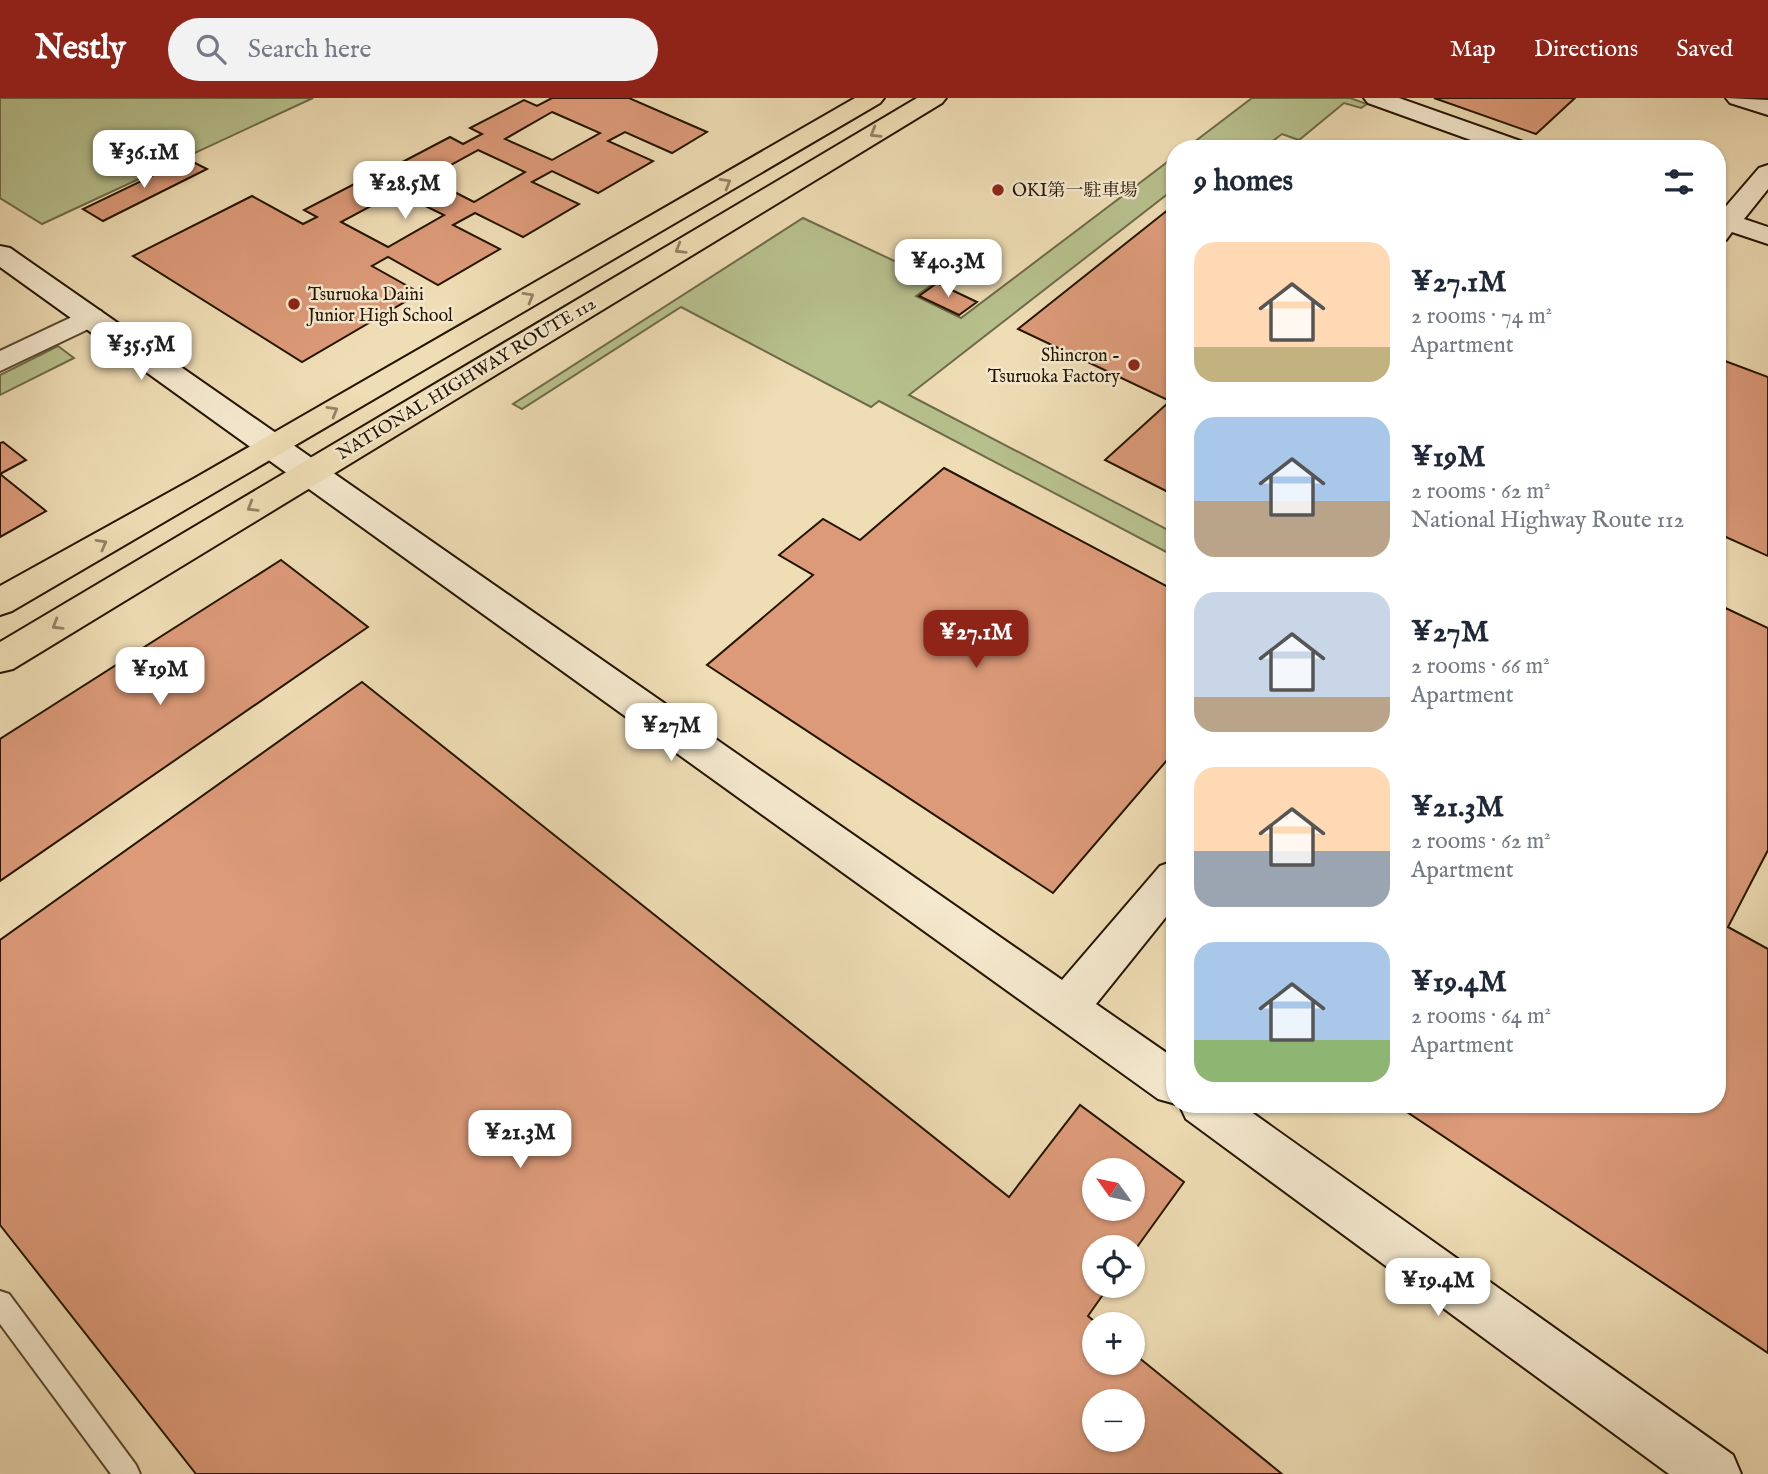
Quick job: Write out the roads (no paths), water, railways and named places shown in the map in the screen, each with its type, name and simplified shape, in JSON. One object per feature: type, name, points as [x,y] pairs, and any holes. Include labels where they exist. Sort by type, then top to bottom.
[{"type":"highway","name":"NATIONAL HIGHWAY ROUTE 112","points":[[0,601],[274,446],[872,98]]},
{"type":"highway","name":"NATIONAL HIGHWAY ROUTE 112","points":[[0,659],[934,98]]},
{"type":"street","points":[[1376,98],[1495,140]]},
{"type":"street","points":[[1738,98],[1768,107]]},
{"type":"street","points":[[1726,218],[1768,173]]},
{"type":"street","points":[[1726,226],[1768,236]]},
{"type":"street","points":[[0,254],[1166,1078]]},
{"type":"street","points":[[0,362],[91,317]]},
{"type":"street","points":[[1067,1006],[1166,888]]},
{"type":"street","points":[[1214,1113],[1714,1474]]},
{"type":"lane","points":[[0,1303],[127,1474]]},
{"type":"place","name":"OKI第一駐車場","points":[[998,190]]},
{"type":"place","name":"Tsuruoka Daini Junior High School","points":[[294,304]]},
{"type":"place","name":"Shincron - Tsuruoka Factory","points":[[1134,365]]}]
